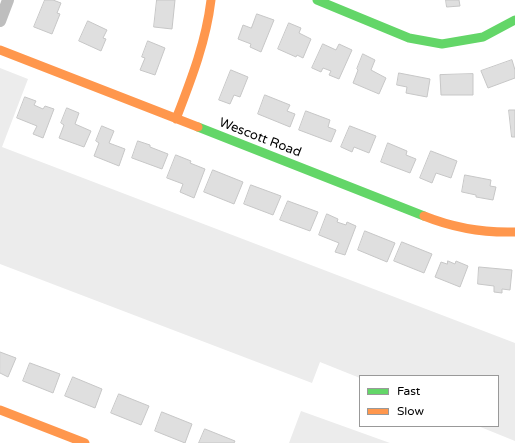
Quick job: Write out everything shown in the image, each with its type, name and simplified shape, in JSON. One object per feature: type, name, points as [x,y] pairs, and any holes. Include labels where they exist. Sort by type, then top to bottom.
[{"type":"street","points":[[0,21],[8,0]]},
{"type":"street","points":[[176,119],[206,38],[210,18],[211,0]]},
{"type":"street","points":[[317,0],[410,38],[442,44],[483,36],[515,20]]},
{"type":"street","name":"Wescott Road","points":[[0,50],[440,222],[458,228],[477,231],[495,233],[515,232]]},
{"type":"street","points":[[0,410],[84,443]]},
{"type":"shaded area","points":[[0,68],[28,79],[2,147],[515,343],[515,441],[480,427],[499,427],[499,375],[359,375],[359,378],[320,362],[312,383],[0,264]]},
{"type":"shaded area","points":[[301,411],[390,443],[289,443]]},
{"type":"building","points":[[45,0],[53,0],[61,3],[57,13],[60,14],[52,34],[34,27]]},
{"type":"building","points":[[157,0],[175,0],[172,29],[154,27]]},
{"type":"building","points":[[446,0],[459,0],[460,6],[447,7]]},
{"type":"building","points":[[257,14],[274,20],[261,52],[250,47],[251,44],[238,39],[243,25],[251,28]]},
{"type":"building","points":[[88,21],[107,30],[103,38],[106,39],[101,51],[79,41]]},
{"type":"building","points":[[289,23],[301,28],[299,33],[311,39],[303,58],[297,55],[296,57],[278,49]]},
{"type":"building","points":[[148,41],[165,48],[155,75],[140,70],[145,58],[142,57]]},
{"type":"building","points":[[323,44],[336,50],[339,44],[352,50],[339,79],[329,75],[331,71],[323,68],[321,72],[312,68]]},
{"type":"building","points":[[363,54],[375,60],[371,70],[386,78],[379,94],[353,83]]},
{"type":"building","points":[[512,60],[515,70],[515,78],[488,88],[481,71]]},
{"type":"building","points":[[231,70],[248,77],[240,97],[234,95],[230,104],[219,100]]},
{"type":"building","points":[[399,73],[430,79],[427,97],[406,93],[407,87],[397,85]]},
{"type":"building","points":[[473,74],[473,95],[441,95],[440,75]]},
{"type":"building","points":[[265,95],[290,105],[287,111],[295,114],[290,127],[258,114]]},
{"type":"building","points":[[25,97],[36,101],[34,105],[43,109],[45,106],[54,109],[43,138],[33,134],[37,126],[17,118]]},
{"type":"building","points":[[67,108],[79,113],[75,124],[91,131],[84,147],[59,138],[64,125],[61,123]]},
{"type":"building","points":[[509,110],[515,110],[515,137],[512,137]]},
{"type":"building","points":[[306,111],[330,120],[328,127],[336,130],[331,142],[299,130]]},
{"type":"building","points":[[102,126],[114,131],[109,143],[125,149],[119,166],[94,156],[99,143],[96,141]]},
{"type":"building","points":[[350,126],[376,136],[369,153],[354,147],[352,152],[341,147]]},
{"type":"building","points":[[138,141],[168,154],[162,169],[132,158]]},
{"type":"building","points":[[388,143],[407,151],[406,155],[416,159],[410,173],[381,162]]},
{"type":"building","points":[[431,151],[457,161],[451,178],[436,173],[432,183],[420,178]]},
{"type":"building","points":[[176,155],[205,169],[194,198],[180,192],[183,184],[167,178]]},
{"type":"building","points":[[213,170],[243,182],[234,204],[204,192]]},
{"type":"building","points":[[465,175],[491,180],[490,186],[496,187],[493,200],[476,197],[476,195],[462,192]]},
{"type":"building","points":[[251,185],[281,196],[273,215],[244,204]]},
{"type":"building","points":[[288,201],[318,212],[310,231],[280,220]]},
{"type":"building","points":[[327,214],[338,219],[337,222],[346,225],[347,222],[356,226],[345,255],[335,252],[339,243],[319,235]]},
{"type":"building","points":[[365,231],[395,243],[387,262],[358,250]]},
{"type":"building","points":[[402,242],[432,254],[424,273],[394,261]]},
{"type":"building","points":[[448,261],[455,264],[456,261],[468,266],[460,287],[435,277],[441,262],[447,264]]},
{"type":"building","points":[[479,267],[512,270],[510,290],[502,289],[502,293],[494,292],[494,286],[478,284]]},
{"type":"building","points":[[0,352],[16,358],[8,377],[0,373]]},
{"type":"building","points":[[30,363],[60,374],[53,393],[23,381]]},
{"type":"building","points":[[73,377],[102,389],[95,408],[65,396]]},
{"type":"building","points":[[119,394],[149,406],[141,425],[111,413]]},
{"type":"building","points":[[162,412],[192,424],[185,443],[155,431]]},
{"type":"building","points":[[205,429],[235,441],[234,443],[199,443]]},
{"type":"traffic: fast","points":[[317,0],[409,38],[442,44],[483,37],[515,20]]},
{"type":"traffic: fast","points":[[198,127],[424,216]]},
{"type":"traffic: slow","points":[[176,119],[202,46],[211,0]]},
{"type":"traffic: slow","points":[[0,50],[198,127]]},
{"type":"traffic: slow","points":[[424,216],[446,224],[480,231],[515,232]]},
{"type":"traffic: slow","points":[[0,410],[85,443]]}]
